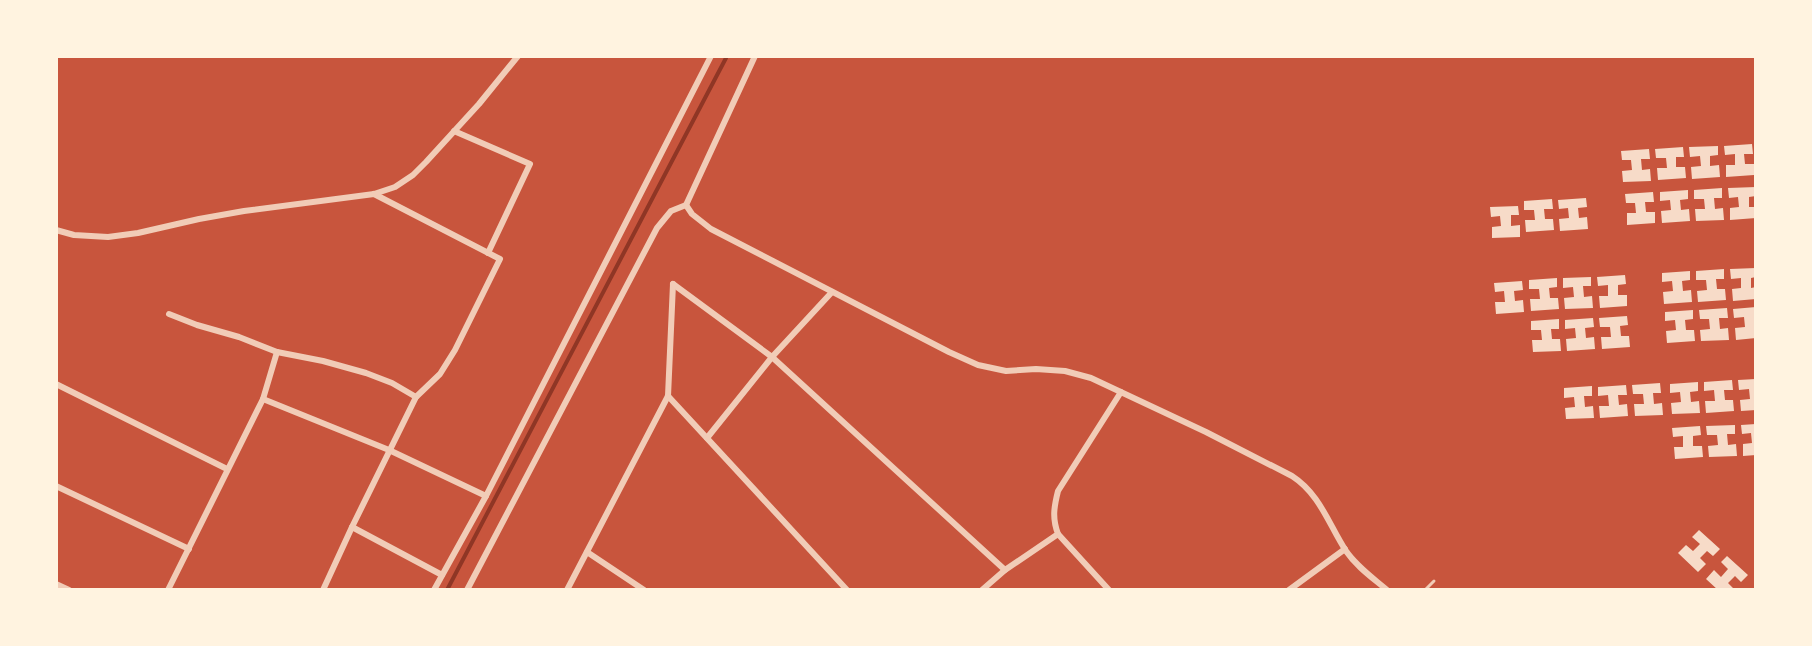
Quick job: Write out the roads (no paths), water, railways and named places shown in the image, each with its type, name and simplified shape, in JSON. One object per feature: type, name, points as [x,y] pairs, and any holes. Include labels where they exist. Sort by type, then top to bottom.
[{"type":"street","points":[[56,230],[74,235],[108,237],[244,211],[374,194],[395,187],[413,175],[479,104],[518,56]]},
{"type":"street","points":[[434,590],[486,496],[711,56]]},
{"type":"street","points":[[467,590],[657,228],[671,211],[686,205],[755,56]]},
{"type":"street","points":[[454,131],[530,164],[488,253]]},
{"type":"street","points":[[323,590],[416,397],[440,374],[455,350],[500,259],[374,194]]},
{"type":"street","points":[[686,205],[711,229],[949,352],[978,365],[1006,371],[1065,371],[1091,378],[1298,480],[1322,506],[1345,549],[1360,567],[1387,590]]},
{"type":"street","points":[[567,590],[668,396],[673,284],[772,357],[1005,570]]},
{"type":"street","points":[[707,438],[772,357],[832,292]]},
{"type":"street","points":[[169,314],[277,352],[366,373],[416,397]]},
{"type":"street","points":[[168,590],[263,399],[277,352]]},
{"type":"street","points":[[56,384],[227,469]]},
{"type":"street","points":[[1109,590],[1058,534],[1053,521],[1058,491],[1121,392]]},
{"type":"street","points":[[668,396],[847,590]]},
{"type":"street","points":[[263,399],[389,450],[486,496]]},
{"type":"street","points":[[56,486],[189,549]]},
{"type":"street","points":[[352,527],[442,575]]},
{"type":"street","points":[[982,590],[1005,570],[1058,534]]},
{"type":"street","points":[[1289,590],[1345,549]]},
{"type":"street","points":[[587,552],[644,590]]},
{"type":"street","points":[[56,584],[69,590]]},
{"type":"lane","points":[[1425,590],[1434,581]]},
{"type":"waterway","points":[[447,590],[726,58]]}]
